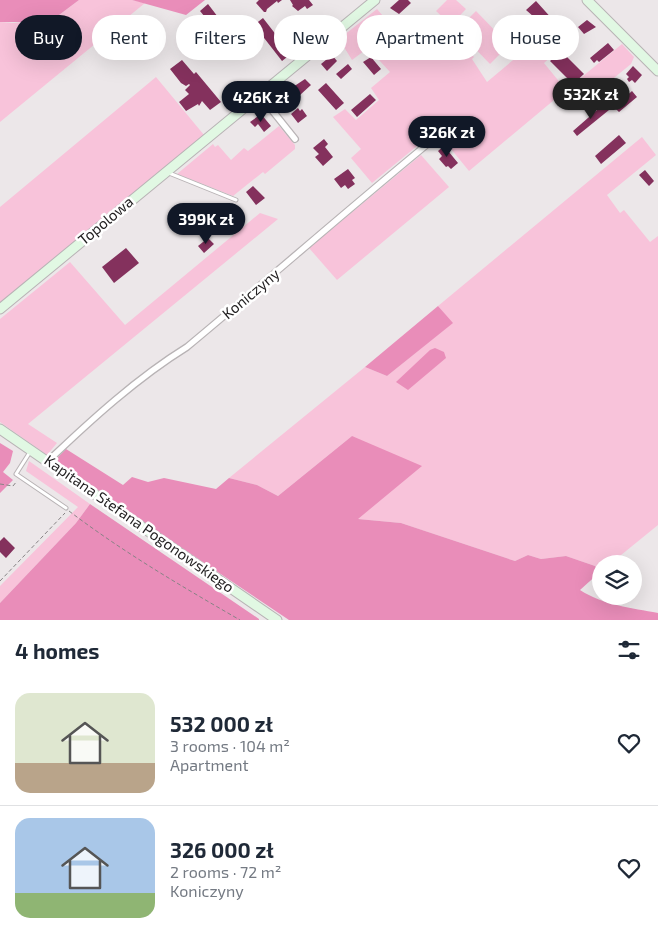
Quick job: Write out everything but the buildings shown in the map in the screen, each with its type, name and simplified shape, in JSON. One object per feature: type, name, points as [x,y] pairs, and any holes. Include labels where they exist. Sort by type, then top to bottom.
[{"type":"street","name":"Topolowa","points":[[0,309],[374,0]]},
{"type":"street","points":[[587,0],[658,70]]},
{"type":"street","points":[[259,94],[295,139]]},
{"type":"street","name":"Koniczyny","points":[[48,461],[101,413],[166,360],[188,347],[452,124]]},
{"type":"street","name":"Kapitana Stefana Pogonowskiego","points":[[0,429],[277,620]]},
{"type":"lane","points":[[166,172],[236,200]]},
{"type":"lane","points":[[31,449],[16,474],[66,508]]},
{"type":"path","points":[[0,484],[13,486],[20,476]]},
{"type":"path","points":[[0,581],[65,513],[66,508],[106,539],[167,578],[240,620]]},
{"type":"shaded area","points":[[0,0],[79,0],[59,15],[15,15],[15,22],[0,22]]},
{"type":"shaded area","points":[[79,0],[132,0],[145,3],[130,15],[92,15],[92,46],[82,55],[82,15],[59,15]]},
{"type":"shaded area","points":[[132,0],[205,0],[186,15]]},
{"type":"shaded area","points":[[447,0],[456,0],[466,9],[460,15],[440,15],[436,11]]},
{"type":"shaded area","points":[[377,9],[382,15],[369,15]]},
{"type":"shaded area","points":[[476,11],[480,15],[472,15]]},
{"type":"shaded area","points":[[482,17],[492,27],[492,60],[494,60],[490,64],[482,56]]},
{"type":"shaded area","points":[[0,22],[14,23],[15,60],[76,60],[0,122]]},
{"type":"shaded area","points":[[357,25],[357,56],[352,60],[347,52],[347,33]]},
{"type":"shaded area","points":[[622,44],[634,57],[631,64],[581,105],[566,90]]},
{"type":"shaded area","points":[[379,60],[473,60],[487,82],[513,60],[547,60],[544,63],[566,90],[469,171],[442,138],[445,136],[439,128],[372,183],[351,158],[361,149],[333,117],[345,109],[356,120],[379,100],[371,88],[390,72]]},
{"type":"shaded area","points":[[156,77],[204,135],[0,305],[0,207]]},
{"type":"shaded area","points":[[279,126],[295,145],[295,149],[265,174],[263,172],[233,196],[177,174],[213,144],[215,147],[218,145],[231,160],[244,148],[248,151]]},
{"type":"shaded area","points":[[642,137],[656,155],[607,195],[620,213],[624,210],[650,242],[658,236],[658,525],[621,555],[592,555],[592,565],[566,556],[541,559],[528,555],[515,561],[401,523],[358,519],[352,436],[278,496],[257,485],[229,478],[365,367],[387,376],[452,323],[438,306]]},
{"type":"shaded area","points":[[421,155],[449,187],[337,280],[309,248]]},
{"type":"shaded area","points":[[260,213],[278,219],[28,424],[57,443],[47,455],[0,422],[0,319],[70,262],[125,325]]},
{"type":"shaded area","points":[[438,306],[453,323],[387,376],[365,367]]},
{"type":"shaded area","points":[[435,348],[444,352],[446,358],[408,390],[396,382],[430,350]]},
{"type":"shaded area","points":[[352,436],[422,466],[358,519],[401,523],[515,561],[528,555],[541,559],[566,556],[592,565],[592,579],[580,590],[592,596],[592,605],[618,605],[658,613],[658,620],[289,620],[55,460],[66,449],[123,485],[132,477],[148,482],[164,478],[216,489],[229,478],[257,485],[278,496]]},
{"type":"shaded area","points":[[0,443],[13,451],[10,463],[3,472],[13,480],[0,493]]},
{"type":"shaded area","points":[[29,461],[90,504],[76,523],[0,603],[0,586],[78,507],[26,471]]},
{"type":"shaded area","points":[[90,504],[259,620],[0,620],[0,603],[76,523]]}]
